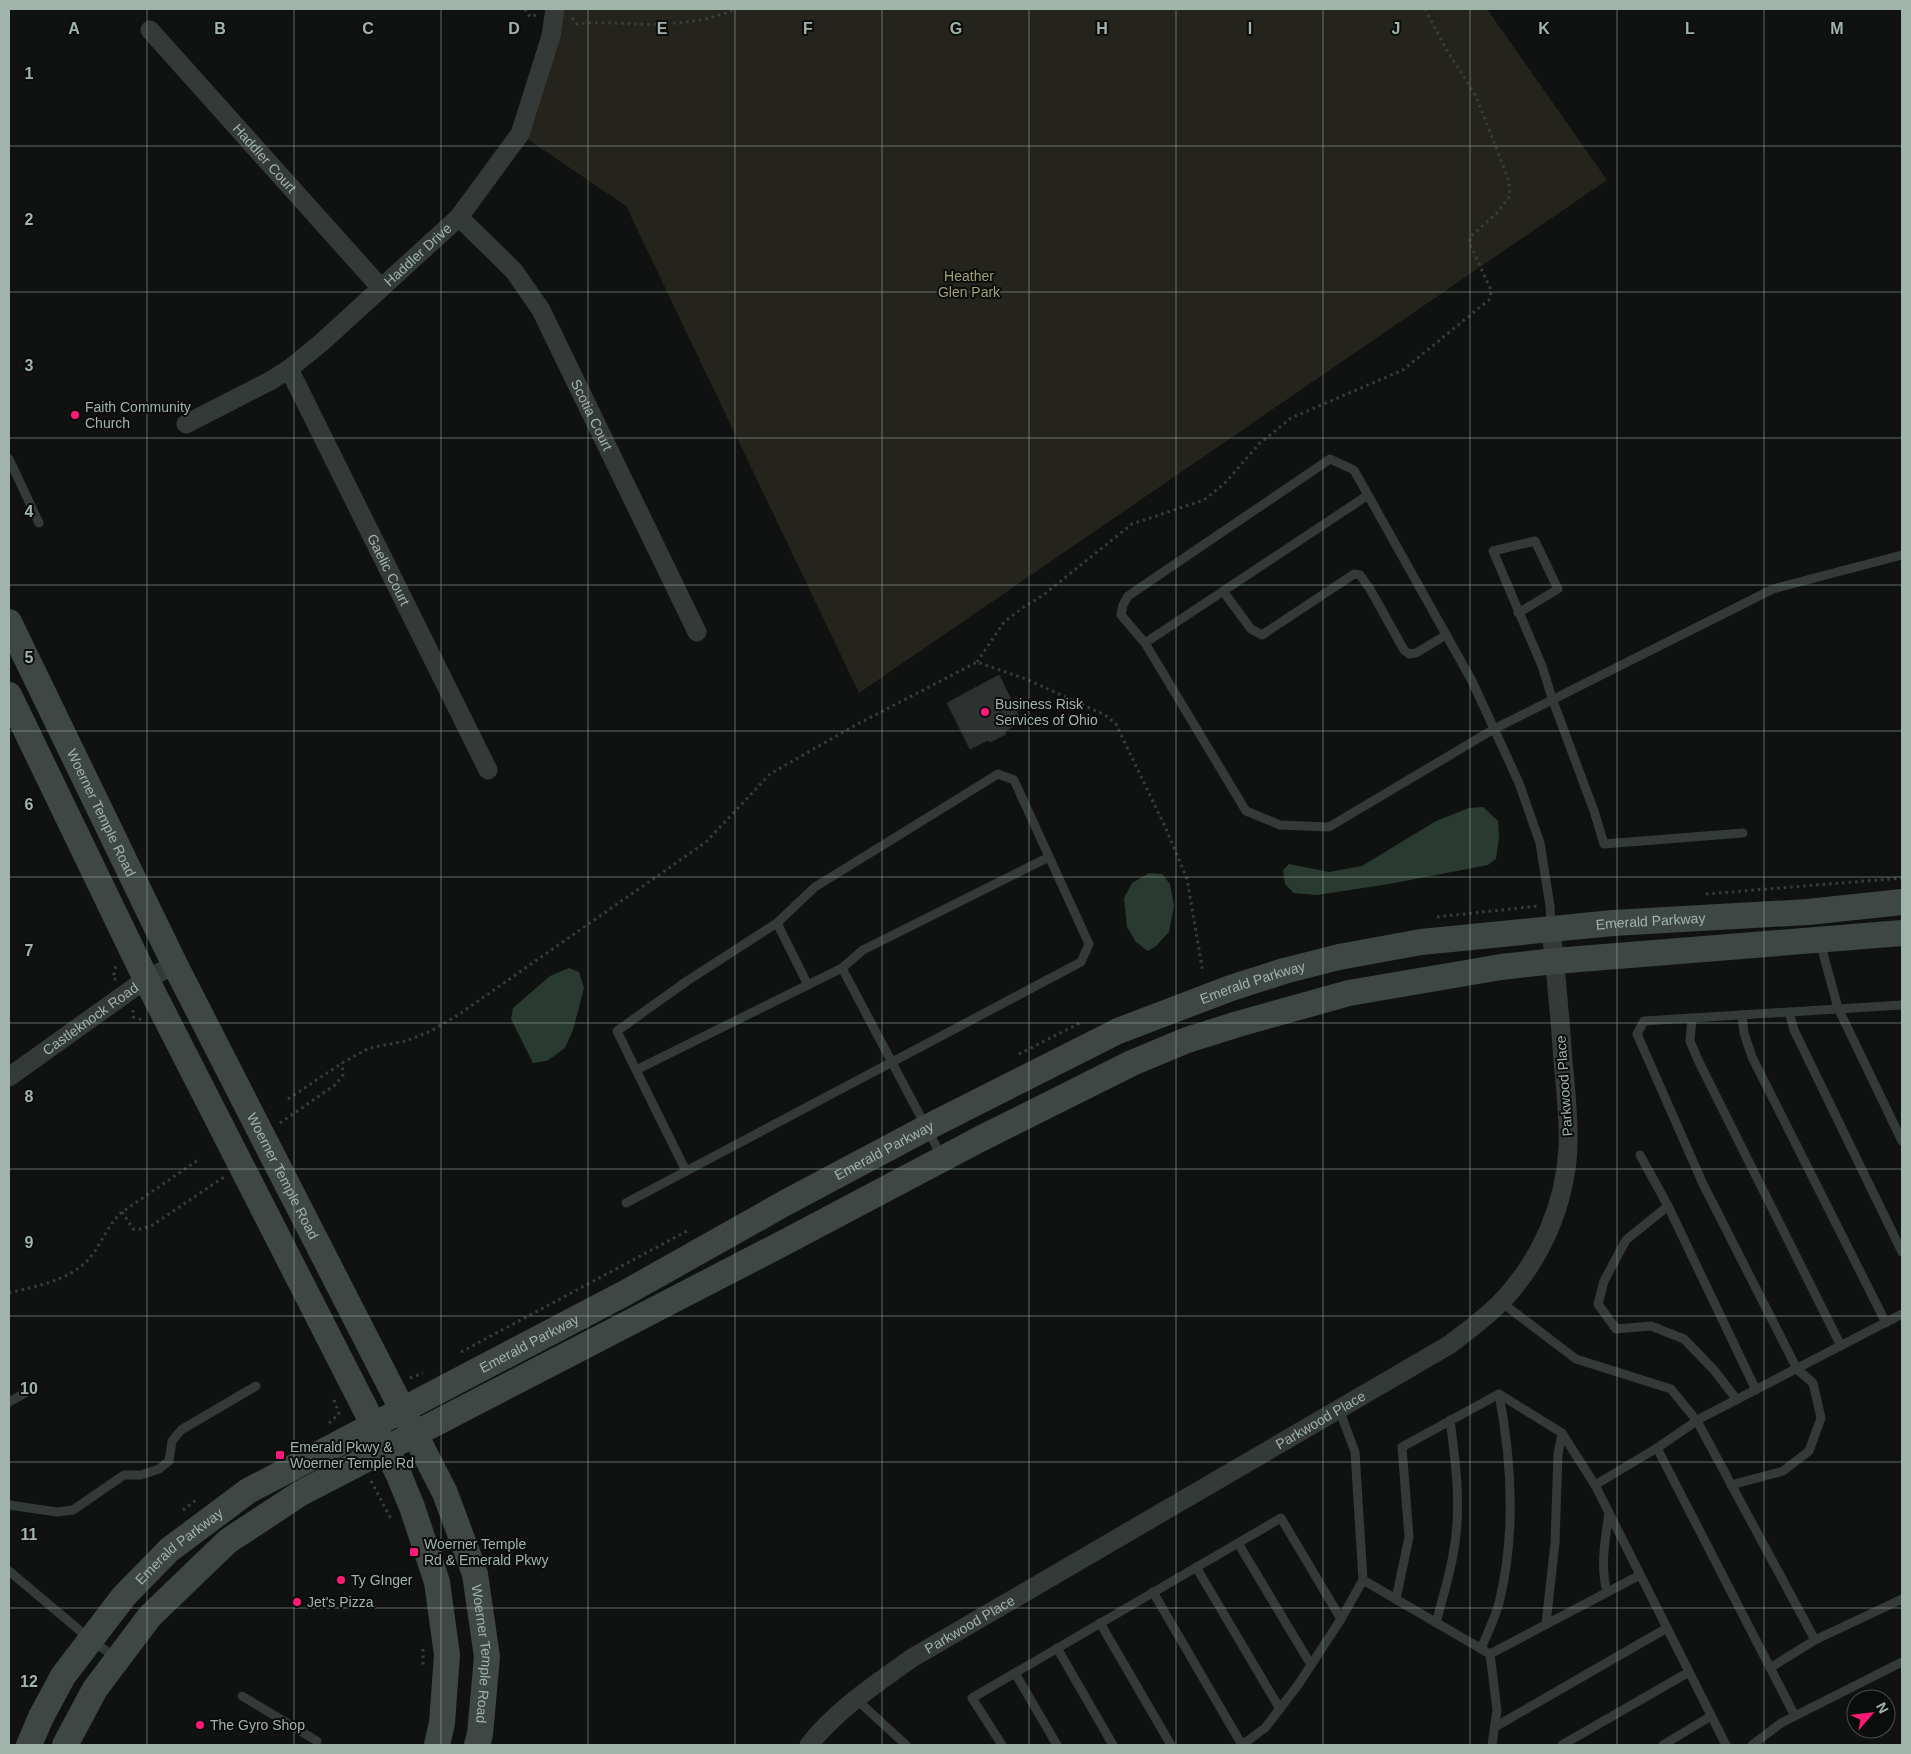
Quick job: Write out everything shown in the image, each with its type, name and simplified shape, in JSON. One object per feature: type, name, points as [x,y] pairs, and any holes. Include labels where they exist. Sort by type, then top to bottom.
[{"type":"main road","name":"Woerner Temple Road","points":[[9,622],[174,965],[445,1493],[475,1574],[487,1657],[480,1734],[477,1745]]},
{"type":"main road","points":[[9,695],[146,979],[386,1449],[412,1507],[437,1582],[447,1655],[442,1723],[438,1745]]},
{"type":"main road","name":"Emerald Parkway","points":[[29,1745],[41,1717],[63,1676],[124,1596],[169,1550],[248,1491],[627,1292],[785,1203],[926,1128],[1118,1031],[1231,988],[1284,971],[1339,957],[1421,942],[1613,923],[1808,912],[1902,902]]},
{"type":"main road","name":"Emerald Parkway","points":[[65,1745],[94,1689],[150,1616],[228,1541],[301,1493],[943,1158],[1132,1063],[1187,1040],[1349,993],[1501,967],[1902,933]]},
{"type":"street","name":"Haddler Drive","points":[[186,424],[270,381],[289,369],[459,217],[520,134],[561,10]]},
{"type":"street","name":"Haddler Court","points":[[150,30],[381,288]]},
{"type":"street","name":"Scotia Court","points":[[459,217],[514,271],[541,310],[697,632]]},
{"type":"street","name":"Gaelic Court","points":[[289,369],[488,770]]},
{"type":"street","name":"Parkwood Place","points":[[809,1745],[816,1736],[856,1699],[912,1658],[1449,1344],[1502,1302],[1523,1275],[1541,1247],[1556,1214],[1568,1149],[1568,1115],[1551,929]]},
{"type":"street","name":"Castleknock Road","points":[[9,1077],[146,979],[174,965]]},
{"type":"lane","points":[[9,459],[39,523]]},
{"type":"lane","points":[[1551,929],[1550,906],[1540,843],[1519,783],[1494,729],[1472,681],[1354,470],[1330,459],[1128,596],[1122,605],[1122,615],[1145,643],[1246,811],[1280,825],[1329,827],[1494,729],[1773,589],[1902,555]]},
{"type":"lane","points":[[1145,643],[1368,495]]},
{"type":"lane","points":[[1518,613],[1558,589],[1535,541],[1493,552],[1518,613],[1542,666],[1604,844],[1743,833]]},
{"type":"lane","points":[[1223,591],[1251,629],[1262,635],[1354,574],[1360,575],[1370,589],[1404,650],[1409,654],[1416,653],[1446,635]]},
{"type":"lane","points":[[626,1203],[1081,962],[1089,944],[1014,780],[998,774],[815,887],[777,923],[617,1031],[686,1171]]},
{"type":"lane","points":[[636,1070],[842,968],[863,950],[1049,857]]},
{"type":"lane","points":[[777,923],[808,984]]},
{"type":"lane","points":[[1819,939],[1838,1008],[1902,1140]]},
{"type":"lane","points":[[842,968],[943,1158]]},
{"type":"lane","points":[[1731,1485],[1783,1471],[1809,1451],[1821,1418],[1813,1383],[1797,1369],[1703,1184],[1637,1034],[1644,1022],[1902,1005]]},
{"type":"lane","points":[[1789,1012],[1794,1030],[1902,1252]]},
{"type":"lane","points":[[1742,1015],[1744,1033],[1752,1058],[1886,1322]]},
{"type":"lane","points":[[1692,1018],[1690,1041],[1698,1060],[1841,1346]]},
{"type":"lane","points":[[1640,1155],[1668,1206],[1756,1390]]},
{"type":"lane","points":[[1668,1206],[1626,1240],[1604,1281],[1598,1304],[1616,1330],[1652,1326],[1684,1339],[1714,1370],[1736,1400]]},
{"type":"lane","points":[[1502,1302],[1576,1359],[1671,1388],[1697,1421],[1815,1640]]},
{"type":"lane","points":[[1595,1485],[1658,1448],[1697,1421],[1902,1314]]},
{"type":"lane","points":[[9,1505],[57,1512],[73,1510],[124,1476],[141,1475],[159,1469],[169,1461],[172,1441],[181,1430],[256,1386]]},
{"type":"lane","points":[[9,1402],[25,1393]]},
{"type":"lane","points":[[1396,1599],[1409,1537],[1402,1447],[1499,1394]]},
{"type":"lane","points":[[1499,1394],[1562,1433],[1595,1485],[1726,1745]]},
{"type":"lane","points":[[1481,1649],[1499,1604],[1511,1530],[1507,1435],[1499,1394]]},
{"type":"lane","points":[[1153,1592],[1242,1745],[1265,1728],[1280,1709],[1341,1619],[1363,1580],[1356,1452],[1339,1408]]},
{"type":"lane","points":[[1436,1623],[1454,1554],[1457,1517],[1456,1470],[1450,1420]]},
{"type":"lane","points":[[1546,1624],[1556,1544],[1558,1454],[1562,1433]]},
{"type":"lane","points":[[1658,1448],[1795,1716]]},
{"type":"lane","points":[[1607,1592],[1603,1578],[1603,1557],[1609,1513]]},
{"type":"lane","points":[[1002,1745],[972,1698],[1280,1518],[1341,1619]]},
{"type":"lane","points":[[1238,1543],[1311,1665]]},
{"type":"lane","points":[[1196,1567],[1280,1709]]},
{"type":"lane","points":[[9,1571],[91,1640],[117,1659]]},
{"type":"lane","points":[[1490,1654],[1640,1575]]},
{"type":"lane","points":[[1363,1580],[1490,1654]]},
{"type":"lane","points":[[1770,1668],[1815,1640],[1902,1599]]},
{"type":"lane","points":[[1100,1623],[1171,1745]]},
{"type":"lane","points":[[1495,1727],[1667,1628]]},
{"type":"lane","points":[[1057,1648],[1113,1745]]},
{"type":"lane","points":[[1490,1654],[1497,1710],[1492,1745]]},
{"type":"lane","points":[[1752,1745],[1781,1723],[1902,1662]]},
{"type":"lane","points":[[1562,1745],[1689,1672]]},
{"type":"lane","points":[[1014,1673],[1057,1745]]},
{"type":"lane","points":[[242,1696],[317,1741]]},
{"type":"lane","points":[[856,1699],[906,1745]]},
{"type":"lane","points":[[1663,1745],[1711,1716]]},
{"type":"path","points":[[525,9],[530,17]]},
{"type":"path","points":[[561,10],[577,24],[593,22],[661,24],[721,16],[736,9]]},
{"type":"path","points":[[288,1099],[342,1062],[369,1048],[406,1041],[431,1031],[458,1015],[706,842],[770,774],[852,727],[978,662],[1004,622],[1042,596],[1132,524],[1204,500],[1225,483],[1260,444],[1291,418],[1403,370],[1490,299],[1491,290],[1470,244],[1470,237],[1496,214],[1510,196],[1509,181],[1476,96],[1446,49],[1425,9]]},
{"type":"path","points":[[978,662],[1026,679],[1105,715],[1116,724],[1168,831],[1187,880],[1203,973]]},
{"type":"path","points":[[132,1006],[133,1017],[143,1020]]},
{"type":"path","points":[[280,1123],[335,1085],[343,1075],[342,1062]]},
{"type":"path","points":[[9,1293],[62,1278],[85,1263],[112,1221],[122,1212],[198,1160]]},
{"type":"path","points":[[220,1169],[228,1186]]},
{"type":"path","points":[[122,1212],[126,1221],[133,1229],[151,1226],[224,1178]]},
{"type":"path","points":[[322,1427],[339,1414],[332,1394]]},
{"type":"path","points":[[374,1487],[394,1525]]},
{"type":"path","points":[[179,1514],[200,1497]]},
{"type":"path","points":[[423,1642],[423,1669]]},
{"type":"green space","name":"Heather Glen Park","points":[[555,9],[1487,9],[1607,180],[859,693],[626,206],[520,134]]},
{"type":"shaded area","points":[[1483,807],[1498,821],[1499,837],[1496,859],[1488,865],[1389,884],[1317,895],[1294,893],[1285,884],[1283,870],[1289,864],[1329,872],[1362,866],[1436,821],[1469,808]]},
{"type":"shaded area","points":[[1149,873],[1162,874],[1170,884],[1174,906],[1169,932],[1156,946],[1148,951],[1136,942],[1127,927],[1124,898],[1132,883]]},
{"type":"shaded area","points":[[569,968],[579,972],[584,988],[573,1030],[565,1048],[547,1061],[533,1063],[511,1019],[513,1008],[550,976]]},
{"type":"building","name":"Business Risk Services of Ohio","points":[[999,675],[1022,722],[1005,731],[1006,734],[970,749],[947,703]]},
{"type":"place","name":"Faith Community Church","points":[[75,415]]},
{"type":"place","name":"Business Risk Services of Ohio","points":[[985,712]]},
{"type":"place","name":"Emerald Pkwy & Woerner Temple Rd","points":[[280,1455]]},
{"type":"place","name":"Woerner Temple Rd & Emerald Pkwy","points":[[414,1552]]},
{"type":"place","name":"Ty GInger","points":[[341,1580]]},
{"type":"place","name":"Jet's Pizza","points":[[297,1602]]},
{"type":"place","name":"The Gyro Shop","points":[[200,1725]]}]
